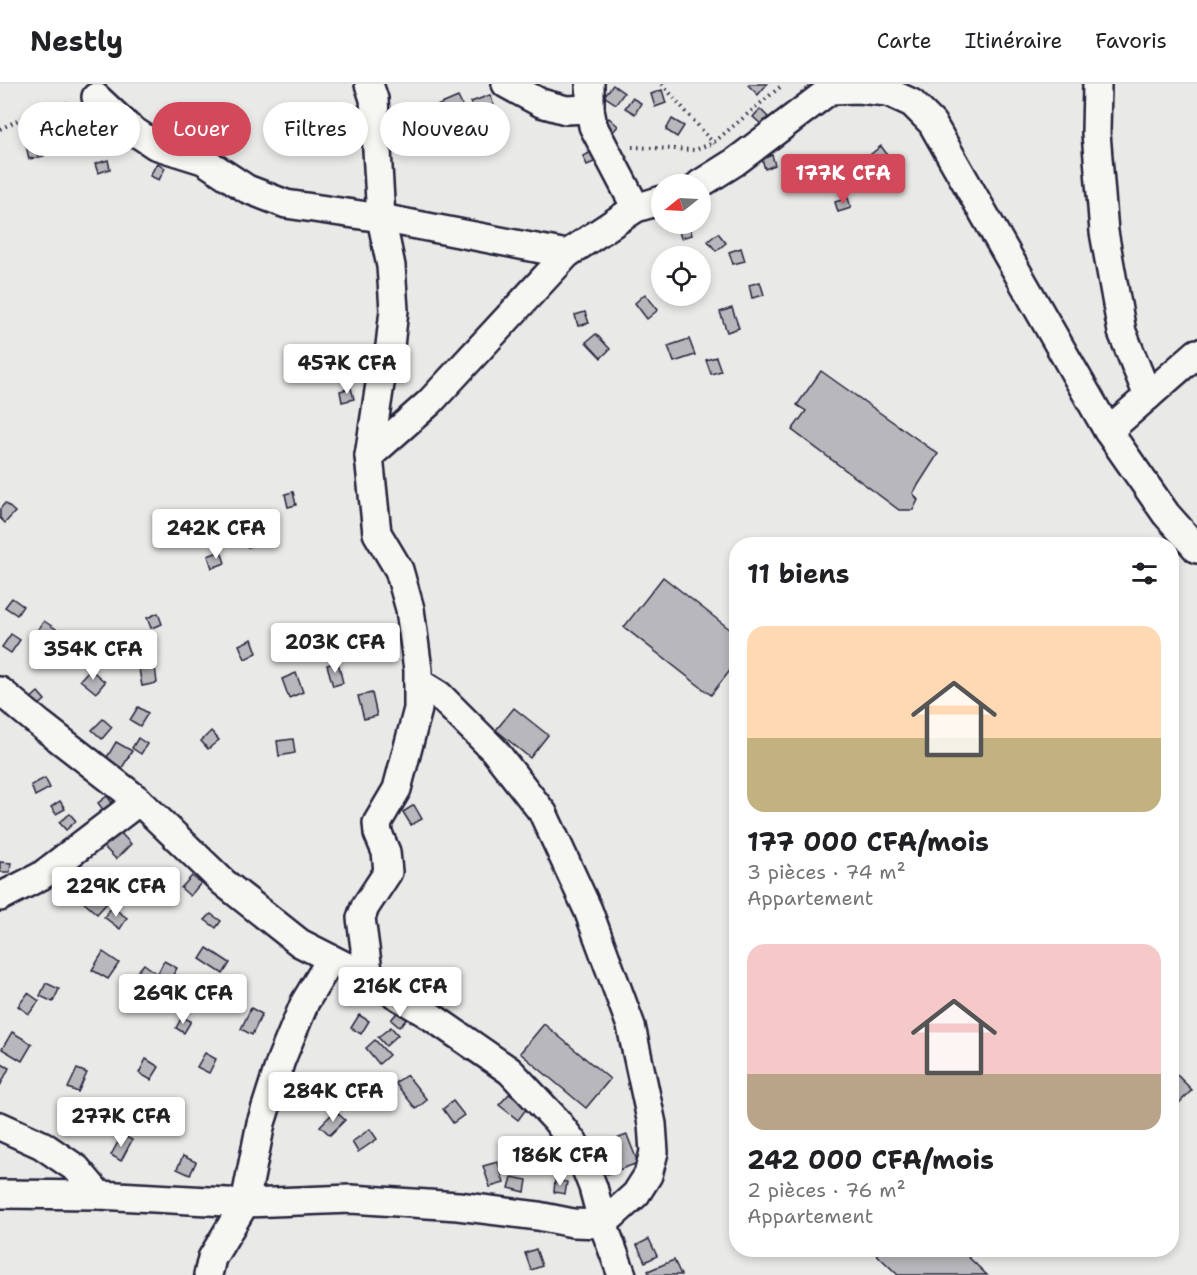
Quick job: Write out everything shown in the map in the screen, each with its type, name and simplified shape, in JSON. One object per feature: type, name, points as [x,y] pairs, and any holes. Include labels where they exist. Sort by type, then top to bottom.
[{"type":"street","points":[[369,84],[374,99],[381,218],[391,266],[394,310],[390,346],[380,384],[369,456],[377,533],[399,570],[410,609],[418,670],[418,709],[397,789],[377,823],[378,833],[386,852],[388,872],[365,907],[361,918],[369,978]]},
{"type":"street","points":[[506,84],[549,106],[566,110],[590,96],[593,126],[605,145],[636,208]]},
{"type":"street","points":[[1097,84],[1096,133],[1104,232],[1122,332],[1148,396]]},
{"type":"street","points":[[711,177],[735,162],[828,87],[888,92],[912,103],[932,123],[1108,431],[1166,514],[1197,549]]},
{"type":"street","points":[[96,97],[128,127],[155,145],[203,160],[247,189],[286,204],[381,218],[567,254]]},
{"type":"street","points":[[369,456],[430,402],[567,254],[636,208],[651,203]]},
{"type":"street","points":[[1108,431],[1197,353]]},
{"type":"street","points":[[0,1194],[99,1195],[245,1203],[351,1199],[458,1206],[538,1216],[573,1223],[603,1224],[636,1194],[648,1175],[654,1152],[652,1124],[631,1026],[588,910],[543,813],[494,750],[439,695],[418,682]]},
{"type":"street","points":[[0,691],[139,801],[223,882],[300,943],[369,978],[429,1015],[510,1071],[556,1120],[578,1149],[622,1275]]},
{"type":"street","points":[[0,897],[41,876],[139,801]]},
{"type":"street","points":[[208,1275],[212,1258],[245,1203],[261,1123],[281,1059],[305,1002],[331,959]]},
{"type":"street","points":[[0,1126],[42,1145],[77,1169],[99,1195]]},
{"type":"path","points":[[662,84],[713,143],[735,162]]},
{"type":"path","points":[[605,145],[695,150],[713,143],[780,87],[780,84]]},
{"type":"path","points":[[0,129],[41,109],[96,97]]},
{"type":"building","points":[[749,84],[767,84],[758,95],[748,85]]},
{"type":"building","points":[[613,85],[624,93],[616,104],[604,96]]},
{"type":"building","points":[[662,90],[666,103],[655,107],[651,94]]},
{"type":"building","points":[[490,95],[493,102],[471,102]]},
{"type":"building","points":[[458,97],[460,102],[446,102]]},
{"type":"building","points":[[632,98],[641,103],[635,114],[625,108]]},
{"type":"building","points":[[760,109],[768,117],[761,124],[753,117]]},
{"type":"building","points":[[609,118],[618,126],[611,134],[602,126]]},
{"type":"building","points":[[672,119],[684,126],[677,137],[666,130]]},
{"type":"building","points":[[881,146],[889,157],[878,166],[870,155]]},
{"type":"building","points":[[597,150],[601,159],[587,165],[583,156]]},
{"type":"building","points":[[772,155],[775,165],[765,169],[762,159]]},
{"type":"building","points":[[28,156],[44,156],[29,159]]},
{"type":"building","points":[[108,160],[110,169],[98,173],[95,164]]},
{"type":"building","points":[[845,162],[850,180],[831,186],[825,168]]},
{"type":"building","points":[[157,163],[165,168],[159,180],[150,176]]},
{"type":"building","points":[[848,198],[851,208],[838,212],[835,202]]},
{"type":"building","points":[[718,233],[726,243],[716,251],[708,241]]},
{"type":"building","points":[[680,234],[692,234],[692,235],[681,238]]},
{"type":"building","points":[[741,248],[745,261],[733,264],[729,252]]},
{"type":"building","points":[[760,282],[764,295],[752,298],[749,285]]},
{"type":"building","points":[[645,294],[651,301],[651,306],[655,306],[658,310],[647,319],[635,303]]},
{"type":"building","points":[[732,308],[739,328],[727,332],[720,312]]},
{"type":"building","points":[[585,312],[589,323],[578,326],[575,315]]},
{"type":"building","points":[[596,334],[610,349],[601,358],[586,342]]},
{"type":"building","points":[[689,339],[695,355],[674,362],[668,346]]},
{"type":"building","points":[[716,357],[721,371],[711,374],[706,360]]},
{"type":"building","points":[[821,371],[938,454],[913,493],[918,500],[913,510],[899,510],[792,430],[806,411],[797,405]]},
{"type":"building","points":[[351,388],[354,399],[342,402],[340,391]]},
{"type":"building","points":[[293,492],[296,505],[288,507],[285,494]]},
{"type":"building","points":[[5,503],[15,512],[5,523],[0,518],[0,509]]},
{"type":"building","points":[[255,530],[259,543],[248,547],[243,534]]},
{"type":"building","points":[[221,551],[225,563],[212,568],[208,556]]},
{"type":"building","points":[[663,577],[729,629],[729,672],[711,695],[624,627]]},
{"type":"building","points":[[12,598],[23,606],[17,615],[5,607]]},
{"type":"building","points":[[158,613],[162,624],[151,628],[147,618]]},
{"type":"building","points":[[44,621],[56,629],[50,638],[38,630]]},
{"type":"building","points":[[11,634],[20,640],[11,653],[2,647]]},
{"type":"building","points":[[252,639],[257,653],[245,659],[239,645]]},
{"type":"building","points":[[338,662],[343,683],[333,686],[327,665]]},
{"type":"building","points":[[155,667],[157,683],[142,686],[139,669]]},
{"type":"building","points":[[90,669],[105,682],[96,693],[80,680]]},
{"type":"building","points":[[296,673],[303,692],[289,698],[282,679]]},
{"type":"building","points":[[38,692],[45,700],[35,709],[28,701]]},
{"type":"building","points":[[372,693],[377,716],[364,719],[358,696]]},
{"type":"building","points":[[138,707],[148,713],[140,726],[130,720]]},
{"type":"building","points":[[514,708],[548,735],[530,758],[496,730]]},
{"type":"building","points":[[103,719],[112,727],[102,739],[92,730]]},
{"type":"building","points":[[211,731],[219,740],[208,749],[201,741]]},
{"type":"building","points":[[138,738],[147,744],[141,754],[132,748]]},
{"type":"building","points":[[293,739],[295,753],[279,756],[277,741]]},
{"type":"building","points":[[116,742],[132,751],[122,768],[106,759]]},
{"type":"building","points":[[45,778],[50,788],[35,796],[31,785]]},
{"type":"building","points":[[107,796],[116,808],[107,815],[98,803]]},
{"type":"building","points":[[60,801],[65,809],[56,814],[51,807]]},
{"type":"building","points":[[414,805],[422,819],[411,825],[403,812]]},
{"type":"building","points":[[70,814],[76,821],[66,830],[59,822]]},
{"type":"building","points":[[117,829],[131,844],[116,859],[101,844]]},
{"type":"building","points":[[0,862],[11,863],[10,872],[0,872]]},
{"type":"building","points":[[88,867],[97,876],[82,892],[72,883]]},
{"type":"building","points":[[192,876],[201,883],[190,896],[181,888]]},
{"type":"building","points":[[93,888],[108,902],[97,914],[82,901]]},
{"type":"building","points":[[112,907],[127,918],[120,929],[104,917]]},
{"type":"building","points":[[211,914],[221,921],[216,928],[205,920]]},
{"type":"building","points":[[207,948],[230,963],[223,974],[200,959]]},
{"type":"building","points":[[103,952],[119,963],[108,979],[92,970]]},
{"type":"building","points":[[164,961],[177,968],[170,980],[158,973]]},
{"type":"building","points":[[144,964],[163,978],[154,990],[135,975]]},
{"type":"building","points":[[46,983],[59,989],[53,1002],[40,996]]},
{"type":"building","points":[[28,993],[39,1001],[29,1014],[18,1006]]},
{"type":"building","points":[[251,1008],[262,1014],[252,1035],[241,1029]]},
{"type":"building","points":[[400,1009],[409,1017],[399,1027],[391,1020]]},
{"type":"building","points":[[359,1015],[369,1021],[361,1034],[351,1028]]},
{"type":"building","points":[[182,1017],[191,1021],[184,1033],[176,1028]]},
{"type":"building","points":[[544,1024],[610,1079],[586,1108],[520,1053]]},
{"type":"building","points":[[391,1027],[398,1035],[386,1046],[378,1037]]},
{"type":"building","points":[[12,1032],[32,1044],[22,1061],[2,1049]]},
{"type":"building","points":[[375,1040],[389,1055],[379,1064],[366,1048]]},
{"type":"building","points":[[205,1053],[216,1059],[209,1073],[197,1067]]},
{"type":"building","points":[[146,1059],[159,1067],[151,1080],[139,1073]]},
{"type":"building","points":[[0,1063],[9,1068],[0,1086]]},
{"type":"building","points":[[77,1069],[87,1073],[78,1092],[68,1088]]},
{"type":"building","points":[[407,1075],[427,1100],[416,1109],[395,1083]]},
{"type":"building","points":[[1179,1077],[1192,1090],[1179,1103]]},
{"type":"building","points":[[509,1094],[527,1108],[518,1120],[499,1105]]},
{"type":"building","points":[[453,1101],[464,1115],[453,1123],[443,1109]]},
{"type":"building","points":[[335,1111],[345,1120],[330,1135],[320,1126]]},
{"type":"building","points":[[370,1129],[377,1139],[358,1152],[352,1142]]},
{"type":"building","points":[[122,1135],[132,1140],[121,1161],[111,1155]]},
{"type":"building","points":[[627,1135],[638,1163],[607,1174],[597,1146]]},
{"type":"building","points":[[183,1156],[196,1162],[190,1175],[177,1169]]},
{"type":"building","points":[[498,1162],[504,1183],[490,1187],[483,1166]]},
{"type":"building","points":[[512,1177],[527,1180],[525,1192],[509,1188]]},
{"type":"building","points":[[555,1180],[567,1182],[565,1194],[554,1192]]},
{"type":"building","points":[[649,1239],[657,1256],[645,1262],[637,1245]]},
{"type":"building","points":[[536,1249],[542,1266],[531,1270],[525,1253]]},
{"type":"building","points":[[879,1257],[968,1257],[987,1275],[898,1275]]},
{"type":"building","points":[[674,1260],[681,1275],[650,1275],[648,1271]]}]
